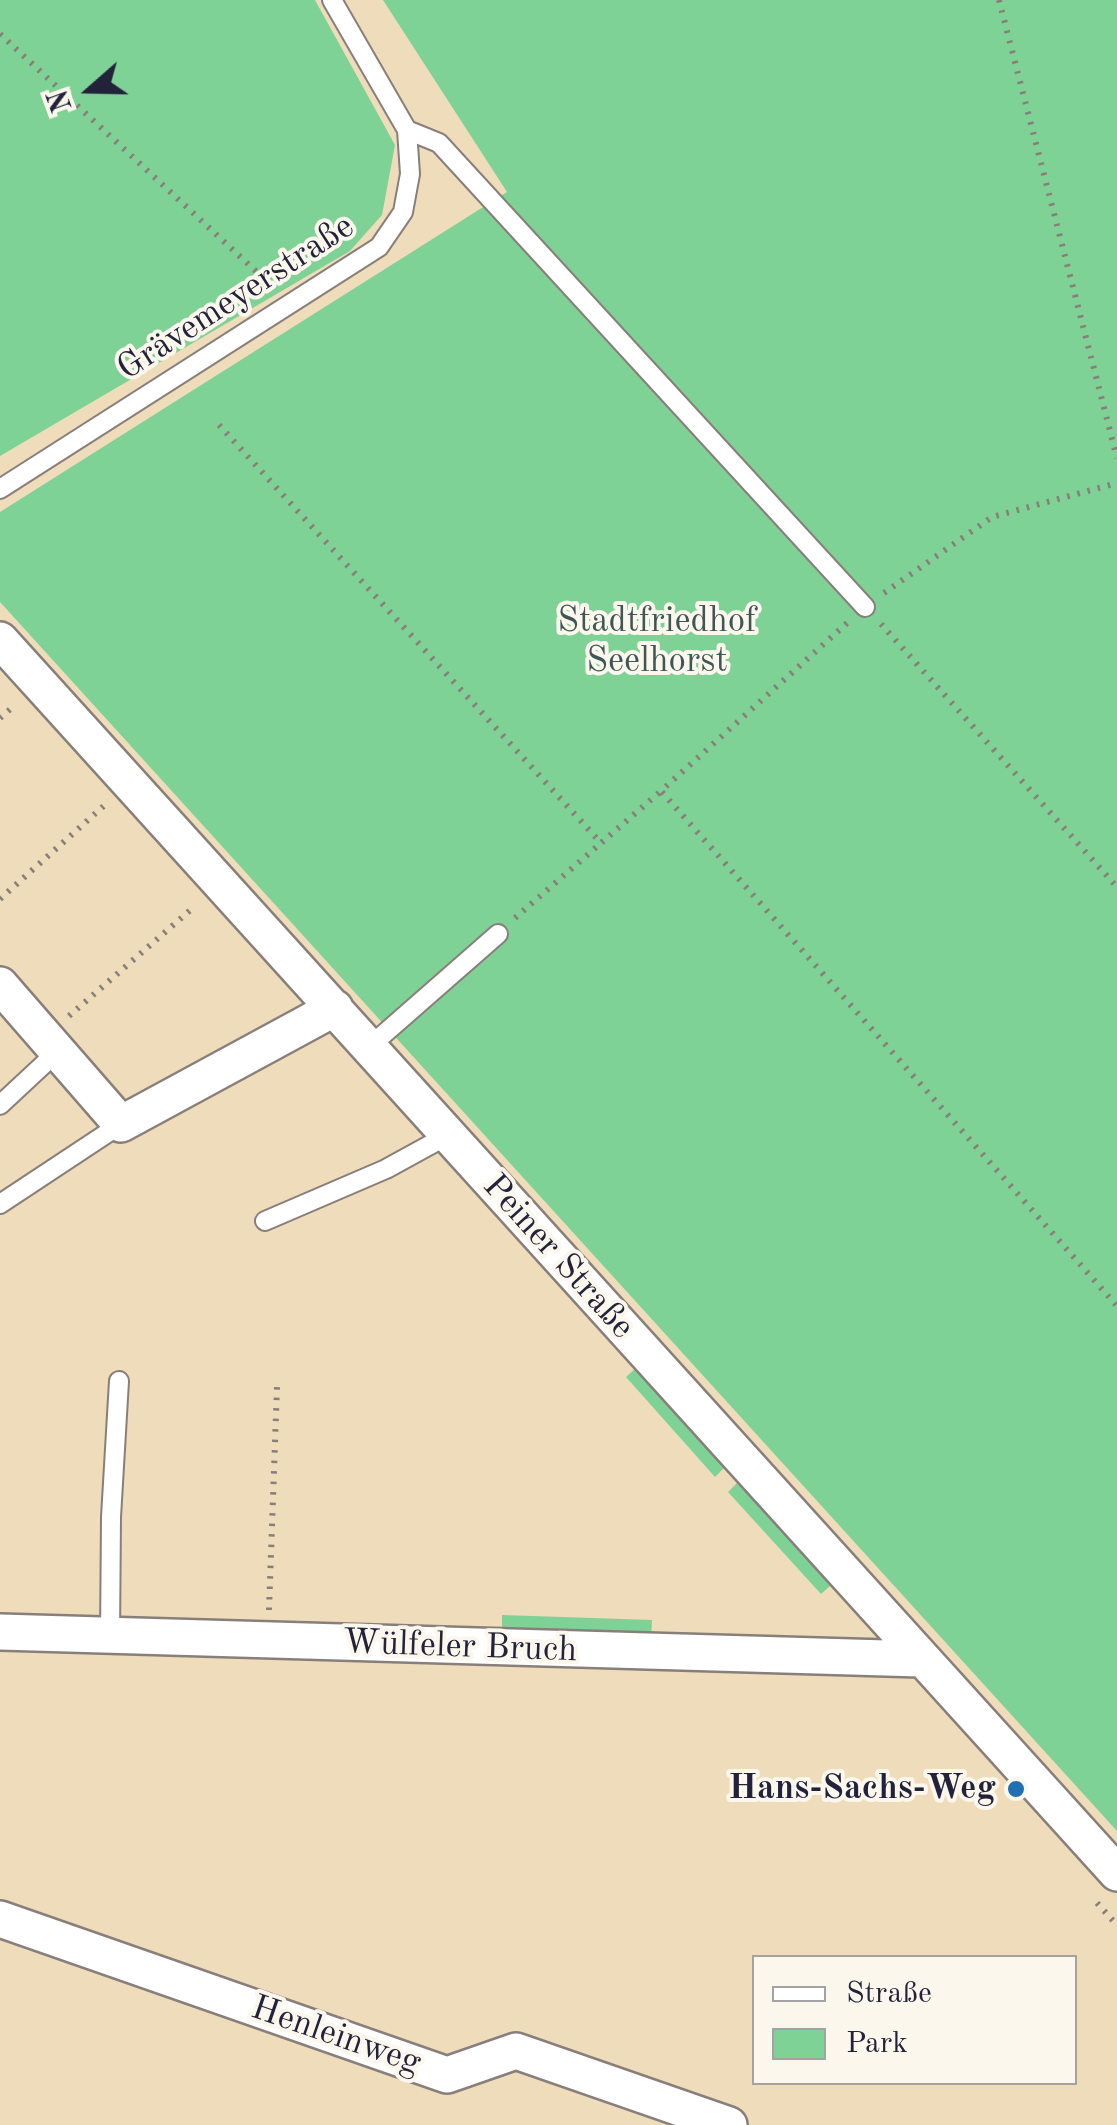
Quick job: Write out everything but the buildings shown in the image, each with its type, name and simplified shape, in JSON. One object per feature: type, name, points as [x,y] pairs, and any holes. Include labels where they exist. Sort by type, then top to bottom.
[{"type":"street","name":"Peiner Straße","points":[[0,640],[1117,1873]]},
{"type":"street","points":[[2,991],[121,1124],[335,1008]]},
{"type":"street","name":"Wülfeler Bruch","points":[[0,1632],[920,1659]]},
{"type":"street","name":"Henleinweg","points":[[0,1920],[447,2075],[516,2051],[729,2125]]},
{"type":"lane","name":"Grävemeyerstraße","points":[[0,489],[379,247],[403,212],[410,174],[407,130],[332,0]]},
{"type":"lane","points":[[407,130],[438,143],[865,607]]},
{"type":"lane","points":[[369,1047],[498,934]]},
{"type":"lane","points":[[0,1104],[52,1044]]},
{"type":"lane","points":[[0,1204],[121,1124]]},
{"type":"lane","points":[[265,1220],[386,1170],[448,1135]]},
{"type":"lane","points":[[110,1637],[120,1381]]},
{"type":"path","points":[[999,0],[1117,458]]},
{"type":"path","points":[[0,34],[290,303]]},
{"type":"path","points":[[219,425],[601,843]]},
{"type":"path","points":[[498,934],[865,607],[992,518],[1117,484]]},
{"type":"path","points":[[865,607],[1117,887]]},
{"type":"path","points":[[0,718],[18,702]]},
{"type":"path","points":[[661,791],[1117,1306]]},
{"type":"path","points":[[0,899],[107,803]]},
{"type":"path","points":[[52,1044],[198,904]]},
{"type":"path","points":[[268,1641],[277,1386]]},
{"type":"green space","points":[[0,0],[315,0],[395,145],[382,215],[350,251],[0,456]]},
{"type":"green space","name":"Stadtfriedhof Seelhorst","points":[[383,0],[1117,0],[1117,1831],[0,602],[0,512],[507,192]]},
{"type":"green space","points":[[636,1368],[725,1467],[715,1477],[626,1377]]},
{"type":"green space","points":[[738,1482],[831,1585],[821,1594],[728,1492]]},
{"type":"green space","points":[[502,1615],[652,1620],[651,1640],[502,1635]]},
{"type":"place","name":"Hans-Sachs-Weg","points":[[1016,1789]]}]
